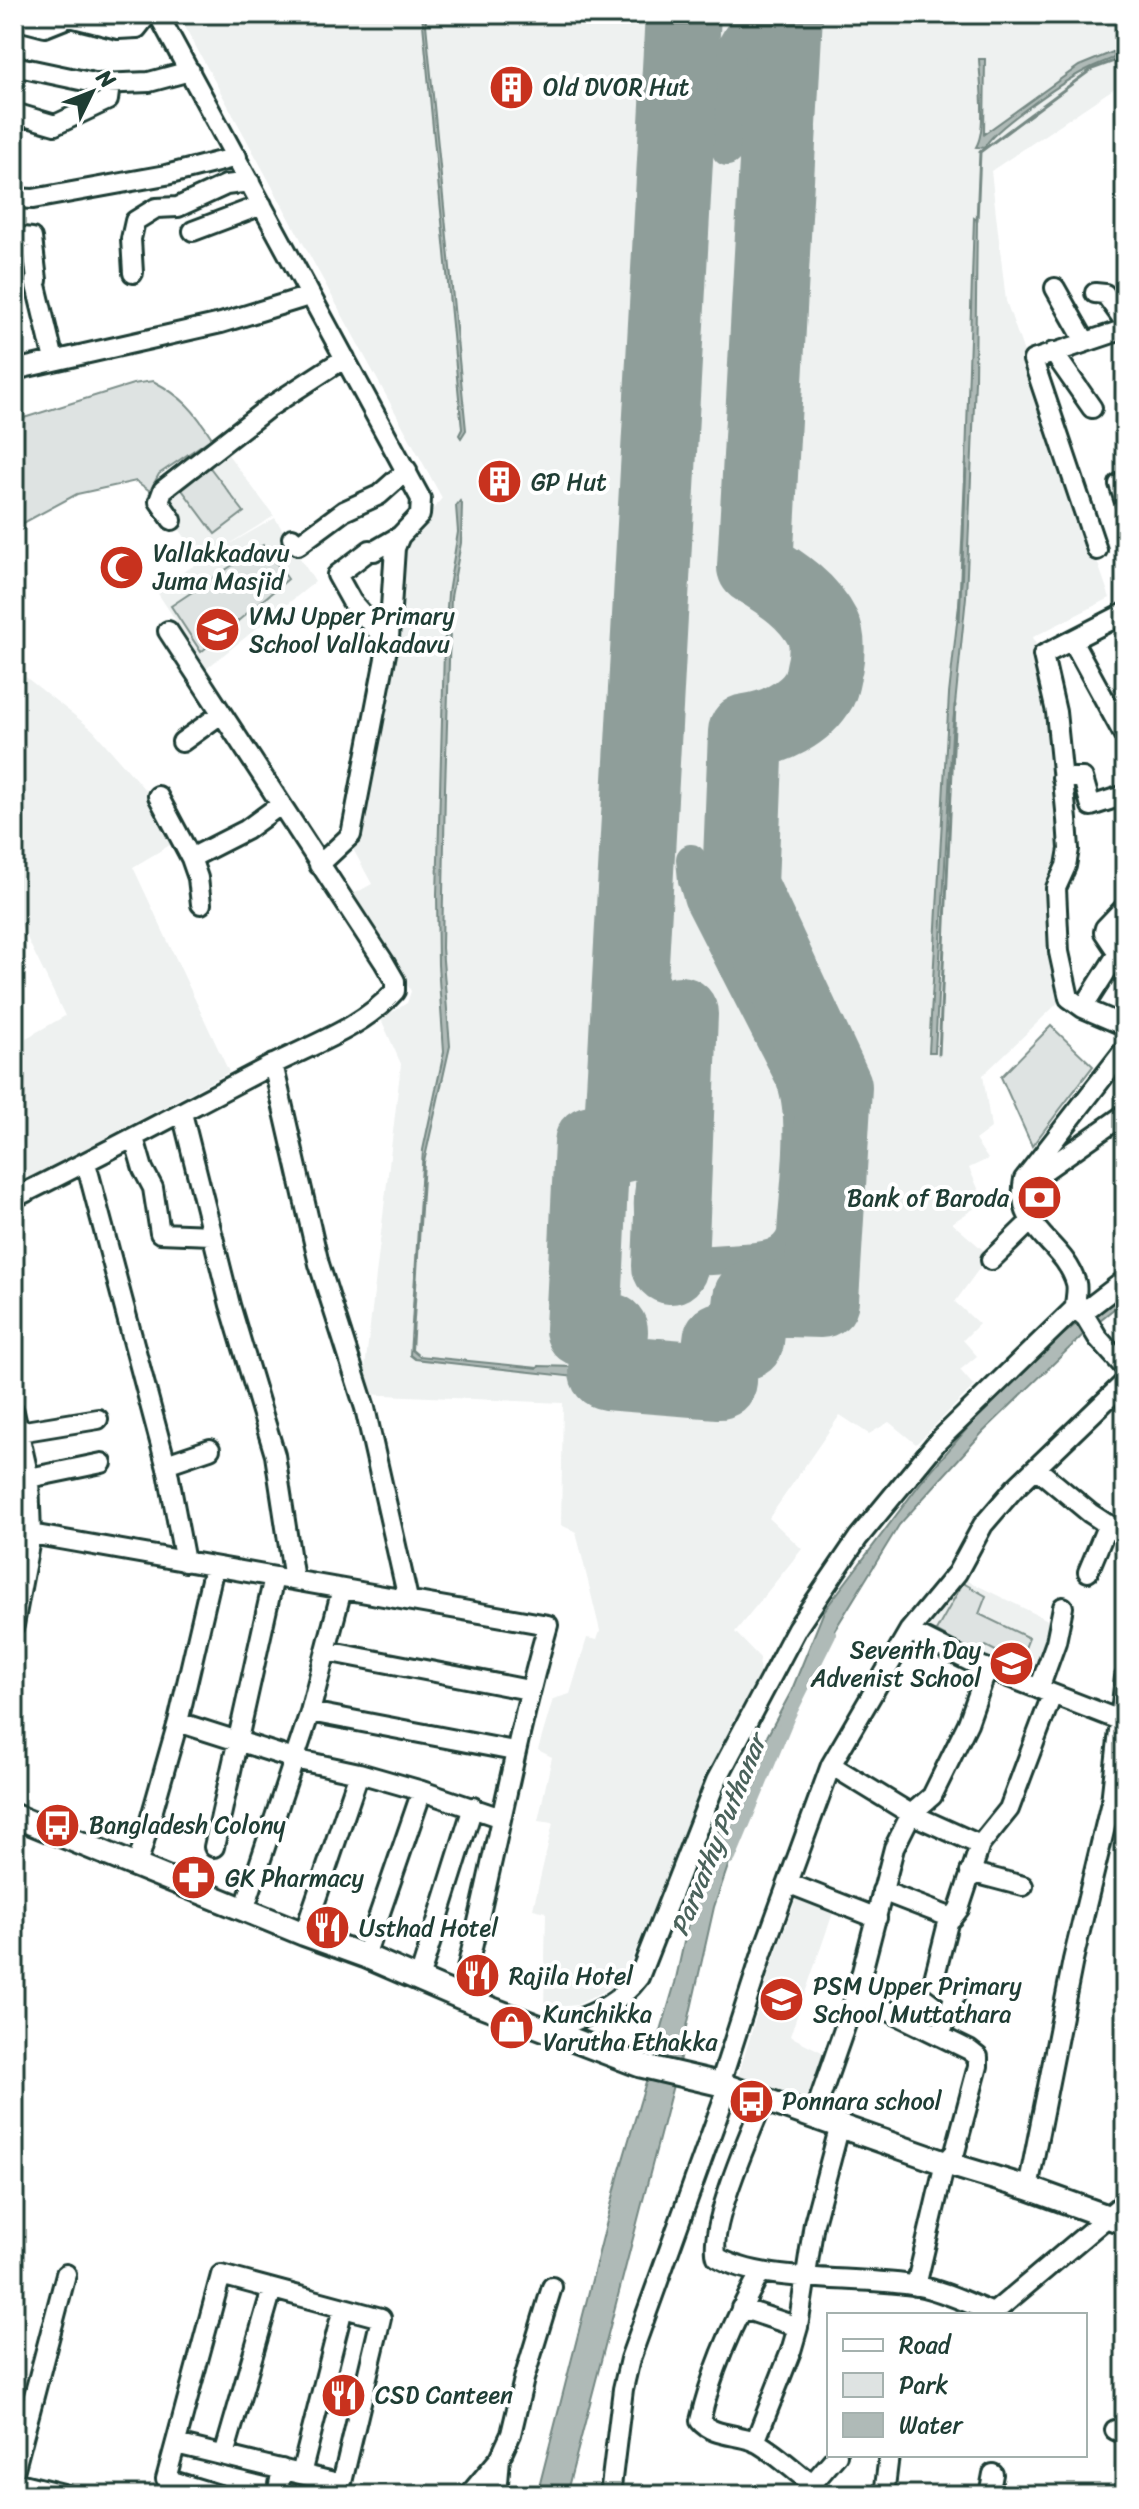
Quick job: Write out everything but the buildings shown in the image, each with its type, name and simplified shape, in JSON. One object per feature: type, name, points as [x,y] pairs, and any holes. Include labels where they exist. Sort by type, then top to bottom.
[{"type":"main road","points":[[14,1816],[460,1997],[639,2065],[724,2085],[1115,2220]]},
{"type":"street","points":[[14,19],[45,27],[70,17],[118,29],[137,28],[148,14]]},
{"type":"street","points":[[158,14],[421,499],[420,515],[400,536],[374,551],[370,550],[337,575],[352,602],[388,643]]},
{"type":"street","points":[[14,66],[75,80],[110,84],[149,82],[190,71]]},
{"type":"street","points":[[14,127],[21,115],[55,125],[108,100],[110,84]]},
{"type":"street","points":[[14,198],[33,199],[166,175],[237,157]]},
{"type":"street","points":[[133,273],[131,239],[135,221],[156,208],[178,207],[226,185],[250,182]]},
{"type":"street","points":[[193,231],[262,205]]},
{"type":"street","points":[[14,236],[32,238],[35,281],[54,360]]},
{"type":"street","points":[[1055,288],[1085,341]]},
{"type":"street","points":[[1095,293],[1105,294],[1125,322]]},
{"type":"street","points":[[14,370],[221,323],[309,296]]},
{"type":"street","points":[[1097,550],[1033,360],[1125,329]]},
{"type":"street","points":[[1053,352],[1092,408]]},
{"type":"street","points":[[172,520],[159,501],[163,490],[268,408],[345,358]]},
{"type":"street","points":[[292,538],[298,545],[344,511],[379,495],[407,470]]},
{"type":"street","points":[[319,865],[351,835],[388,643],[395,548],[400,536]]},
{"type":"street","points":[[1125,613],[1043,655],[1056,712],[1069,849],[1066,866],[1056,888],[1059,952],[1069,998],[1083,1008],[1125,1026]]},
{"type":"street","points":[[14,1198],[343,1031],[385,1002],[395,991],[395,981],[384,962],[168,631]]},
{"type":"street","points":[[1072,640],[1125,737]]},
{"type":"street","points":[[182,742],[221,714]]},
{"type":"street","points":[[1062,778],[1083,778],[1091,806],[1125,795]]},
{"type":"street","points":[[158,796],[191,858],[198,878],[201,904]]},
{"type":"street","points":[[191,858],[246,830],[280,805]]},
{"type":"street","points":[[1083,1008],[1118,953],[1104,932],[1125,907]]},
{"type":"street","points":[[1075,1308],[1076,1283],[1063,1261],[1026,1216],[1021,1193],[1024,1179],[1125,1049]]},
{"type":"street","points":[[273,1064],[319,1264],[365,1408],[408,1599]]},
{"type":"street","points":[[182,1113],[230,1305],[275,1455],[294,1580]]},
{"type":"street","points":[[1024,1179],[1058,1162],[1125,1114]]},
{"type":"street","points":[[134,1138],[143,1169],[153,1188],[160,1233],[212,1235]]},
{"type":"street","points":[[86,1163],[166,1464],[185,1562]]},
{"type":"street","points":[[991,1260],[1031,1221]]},
{"type":"street","points":[[552,2030],[611,2006],[639,1977],[716,1781],[797,1628],[858,1538],[938,1441],[1075,1308],[1090,1307],[1125,1280]]},
{"type":"street","points":[[1075,1308],[1125,1368]]},
{"type":"street","points":[[610,2495],[623,2389],[630,2359],[724,2085],[762,1954],[831,1765],[909,1631],[957,1573],[983,1525],[1014,1489],[1125,1382]]},
{"type":"street","points":[[14,1412],[29,1478],[31,1534],[17,1594],[14,1625]]},
{"type":"street","points":[[19,1432],[98,1419]]},
{"type":"street","points":[[166,1464],[210,1449]]},
{"type":"street","points":[[29,1478],[102,1463]]},
{"type":"street","points":[[1037,1469],[1090,1513],[1125,1536]]},
{"type":"street","points":[[1088,1572],[1108,1524]]},
{"type":"street","points":[[31,1534],[548,1625],[514,1751],[482,1910],[460,1997]]},
{"type":"street","points":[[137,1866],[178,1722],[214,1567]]},
{"type":"street","points":[[214,1847],[274,1577]]},
{"type":"street","points":[[244,1910],[310,1712],[342,1589]]},
{"type":"street","points":[[940,2036],[955,1995],[934,1979],[949,1919],[959,1909],[980,1845],[1009,1809],[1046,1692],[1063,1607]]},
{"type":"street","points":[[909,1631],[987,1669],[1122,1721]]},
{"type":"street","points":[[326,1651],[529,1690]]},
{"type":"street","points":[[813,2118],[856,1995],[894,1848],[911,1814],[932,1796],[968,1723],[987,1669]]},
{"type":"street","points":[[1028,2188],[1073,1960],[1120,1769],[1125,1677]]},
{"type":"street","points":[[310,1712],[514,1751]]},
{"type":"street","points":[[178,1722],[294,1759],[422,1791],[501,1818]]},
{"type":"street","points":[[831,1765],[911,1814],[980,1845]]},
{"type":"street","points":[[304,1934],[359,1773]]},
{"type":"street","points":[[365,1956],[422,1791]]},
{"type":"street","points":[[419,1979],[473,1807]]},
{"type":"street","points":[[970,1872],[1023,1886]]},
{"type":"street","points":[[790,1884],[877,1918]]},
{"type":"street","points":[[882,1891],[949,1919]]},
{"type":"street","points":[[856,1995],[978,2057],[955,2152],[945,2163],[916,2286]]},
{"type":"street","points":[[764,2100],[733,2173],[714,2252],[717,2257],[761,2272],[916,2286],[943,2293],[990,2313]]},
{"type":"street","points":[[755,2442],[798,2327],[814,2223],[840,2125]]},
{"type":"street","points":[[993,2313],[1115,2220],[1125,2202]]},
{"type":"street","points":[[761,2272],[741,2308],[700,2421],[718,2431],[755,2442],[810,2490],[835,2457]]},
{"type":"street","points":[[14,2472],[66,2274]]},
{"type":"street","points":[[176,2444],[292,2471],[340,2489],[381,2318],[221,2275],[166,2479],[219,2495]]},
{"type":"street","points":[[469,2495],[500,2458],[511,2434],[552,2287]]},
{"type":"street","points":[[224,2455],[272,2289]]},
{"type":"street","points":[[277,2495],[292,2471],[343,2308]]},
{"type":"street","points":[[741,2308],[798,2327]]},
{"type":"street","points":[[884,2495],[889,2457]]},
{"type":"street","points":[[497,2495],[500,2458]]},
{"type":"street","points":[[989,2495],[993,2474]]},
{"type":"street","points":[[24,2488],[67,2495]]},
{"type":"shaded area","points":[[178,14],[1125,14],[1125,81],[991,171],[1006,301],[1110,598],[1033,637],[1043,663],[1063,861],[1061,1000],[983,1075],[991,1128],[975,1140],[988,1159],[969,1168],[984,1202],[952,1223],[989,1255],[955,1302],[979,1324],[963,1340],[977,1356],[960,1370],[974,1386],[916,1444],[889,1422],[869,1434],[840,1415],[769,1518],[802,1549],[735,1632],[760,1658],[757,1695],[703,1791],[622,1982],[577,2005],[544,2008],[546,1912],[533,1909],[553,1823],[538,1821],[552,1757],[538,1750],[553,1699],[570,1694],[587,1638],[597,1640],[600,1631],[576,1532],[561,1525],[563,1403],[362,1394],[401,1064],[381,1019],[407,1003],[411,991],[348,897],[372,884],[353,849],[397,630],[401,550],[442,498]]},
{"type":"shaded area","name":"VMJ Upper Primary School Vallakadavu","points":[[224,449],[274,516],[221,549],[275,518],[315,582],[207,668],[157,592],[217,551],[201,559],[153,494]]},
{"type":"shaded area","points":[[14,668],[93,730],[185,836],[133,867],[229,1072],[29,1179],[14,1147],[14,1045],[65,1016],[14,911]]},
{"type":"shaded area","name":"Seventh Day Advenist School","points":[[960,1577],[1058,1625],[1034,1693],[925,1635]]},
{"type":"shaded area","name":"PSM Upper Primary School Muttathara","points":[[799,1891],[835,1907],[790,2036],[824,2053],[815,2105],[738,2077],[772,1964]]},
{"type":"green space","points":[[153,381],[187,405],[212,438],[159,474],[150,491],[136,481],[77,494],[14,528],[14,421],[133,384]]},
{"type":"green space","points":[[208,465],[244,512],[215,534],[177,483]]},
{"type":"green space","points":[[263,545],[288,579],[201,652],[171,606]]},
{"type":"green space","points":[[1051,1026],[1093,1066],[1032,1146],[1001,1077]]},
{"type":"green space","points":[[963,1583],[986,1596],[979,1614],[1029,1638],[1019,1663],[986,1646],[980,1656],[936,1631]]},
{"type":"water","points":[[422,14],[425,14],[466,430],[461,438],[462,429]]},
{"type":"water","points":[[1125,47],[1125,54],[1074,77],[1014,118],[984,148],[976,147],[982,117],[979,59],[985,59],[984,134],[1079,66]]},
{"type":"water","points":[[974,218],[977,220],[975,381],[966,597],[952,734],[935,1052],[929,1052],[949,694],[962,578]]},
{"type":"water","points":[[460,501],[461,543],[451,597],[442,948],[450,1046],[424,1162],[412,1350],[419,1356],[538,1368],[575,1367],[575,1377],[415,1359],[410,1355],[423,1150],[444,1052],[437,894],[444,651],[448,593],[458,532],[456,506]]},
{"type":"water","points":[[1125,1283],[1125,1300],[1090,1328],[983,1432],[899,1525],[809,1672],[753,1793],[714,1907],[679,2062],[566,2495],[537,2495],[620,2170],[675,1983],[695,1892],[724,1816],[791,1692],[824,1611],[922,1481],[1008,1381]]},
{"type":"waterway","points":[[977,221],[980,152],[1092,69],[1125,57]]},
{"type":"waterway","points":[[959,621],[966,465]]},
{"type":"waterway","points":[[939,1054],[955,705]]},
{"type":"waterway","name":"Parvathy Puthanar","points":[[730,1858],[789,1716],[830,1634]]},
{"type":"taxiway","points":[[727,151],[732,46],[751,14]]},
{"type":"taxiway","points":[[680,1076],[649,1191],[652,1230],[658,1245],[669,1255],[695,1260],[757,1257],[778,1251],[792,1234],[798,1156],[795,1097],[791,1080],[699,900],[691,859]]},
{"type":"runway","points":[[683,14],[621,1145],[592,1143],[583,1329],[610,1331],[607,1372],[719,1381],[721,1340],[746,1341],[751,1298],[821,1300],[834,1087],[740,886],[746,732],[777,724],[805,706],[820,687],[827,651],[825,633],[810,610],[785,586],[755,567],[785,14]]},
{"type":"runway","points":[[670,1266],[680,1014]]},
{"type":"place","name":"Old DVOR Hut","points":[[512,87]]},
{"type":"place","name":"GP Hut","points":[[500,482]]},
{"type":"place","name":"Vallakkadavu Juma Masjid","points":[[122,567]]},
{"type":"place","name":"VMJ Upper Primary School Vallakadavu","points":[[218,630]]},
{"type":"place","name":"Bank of Baroda","points":[[1040,1198]]},
{"type":"place","name":"Seventh Day Advenist School","points":[[1012,1664]]},
{"type":"place","name":"Bangladesh Colony","points":[[58,1825]]},
{"type":"place","name":"GK Pharmacy","points":[[194,1878]]},
{"type":"place","name":"Usthad Hotel","points":[[328,1928]]},
{"type":"place","name":"Rajila Hotel","points":[[478,1976]]},
{"type":"place","name":"PSM Upper Primary School Muttathara","points":[[782,2000]]},
{"type":"place","name":"Kunchikka Varutha Ethakka","points":[[512,2028]]},
{"type":"place","name":"Ponnara school","points":[[751,2101]]},
{"type":"place","name":"CSD Canteen","points":[[344,2395]]}]
